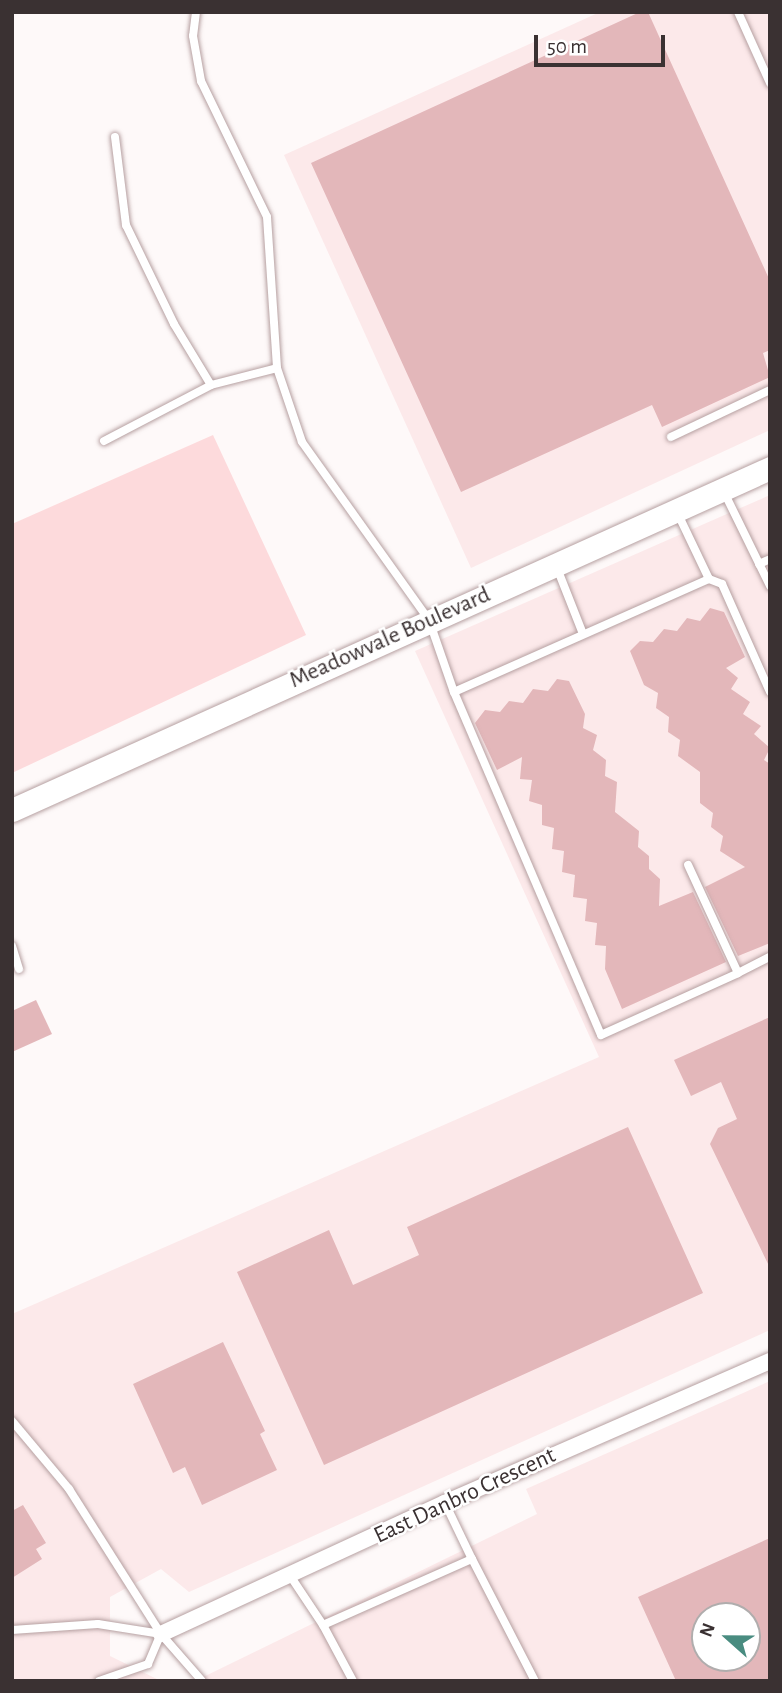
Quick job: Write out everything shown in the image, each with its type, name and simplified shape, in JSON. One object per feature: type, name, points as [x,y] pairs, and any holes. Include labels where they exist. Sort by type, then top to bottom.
[{"type":"main road","name":"Meadowvale Boulevard","points":[[12,810],[770,468]]},
{"type":"street","name":"East Danbro Crescent","points":[[161,1634],[291,1577],[445,1503],[770,1361]]},
{"type":"lane","points":[[196,12],[193,36],[201,81],[267,217],[277,368],[302,442],[429,620],[454,692],[601,1035],[770,957]]},
{"type":"lane","points":[[738,12],[770,83]]},
{"type":"lane","points":[[116,137],[126,225],[174,324],[211,385]]},
{"type":"lane","points":[[104,441],[211,385],[277,368]]},
{"type":"lane","points":[[671,437],[770,390]]},
{"type":"lane","points":[[723,489],[770,586]]},
{"type":"lane","points":[[676,510],[709,579],[722,584],[770,692]]},
{"type":"lane","points":[[759,564],[770,559]]},
{"type":"lane","points":[[555,564],[583,634]]},
{"type":"lane","points":[[454,692],[709,579]]},
{"type":"lane","points":[[688,865],[737,973]]},
{"type":"lane","points":[[12,946],[19,969]]},
{"type":"lane","points":[[12,1421],[69,1489],[161,1634],[202,1681]]},
{"type":"lane","points":[[445,1503],[536,1681]]},
{"type":"lane","points":[[323,1625],[472,1559]]},
{"type":"lane","points":[[291,1577],[323,1625],[353,1681]]},
{"type":"lane","points":[[12,1630],[98,1623],[161,1634]]},
{"type":"lane","points":[[99,1681],[148,1664],[161,1634]]},
{"type":"shaded area","points":[[600,12],[770,12],[770,430],[471,568],[284,155]]},
{"type":"shaded area","points":[[213,435],[306,635],[12,773],[12,524]]},
{"type":"shaded area","points":[[770,495],[770,1330],[189,1592],[161,1569],[110,1597],[110,1656],[161,1681],[12,1681],[12,1314],[599,1057],[415,651]]},
{"type":"shaded area","points":[[770,1381],[770,1681],[195,1681],[537,1514],[526,1489]]},
{"type":"building","points":[[640,12],[648,12],[770,281],[770,350],[763,353],[770,377],[662,427],[652,405],[461,492],[311,163]]},
{"type":"building","points":[[710,608],[724,612],[745,657],[726,668],[738,678],[731,689],[750,702],[743,714],[761,726],[754,734],[770,748],[764,760],[770,764],[770,943],[738,956],[705,887],[745,867],[720,851],[723,836],[711,827],[713,813],[700,803],[700,772],[678,756],[680,740],[668,732],[669,717],[656,708],[658,693],[644,685],[630,651],[640,641],[653,642],[664,629],[677,631],[687,618],[700,621]]},
{"type":"building","points":[[557,679],[569,681],[585,714],[583,728],[597,735],[593,750],[606,760],[605,776],[617,782],[615,812],[639,831],[638,847],[649,856],[649,869],[660,879],[659,906],[693,892],[726,962],[622,1009],[605,969],[606,946],[595,945],[597,923],[585,921],[587,899],[573,897],[575,875],[562,872],[564,851],[552,849],[554,828],[542,825],[542,805],[529,801],[532,780],[520,779],[522,757],[497,770],[475,723],[485,710],[500,712],[509,701],[523,703],[533,689],[548,691]]},
{"type":"building","points":[[36,1000],[52,1034],[12,1052],[12,1011]]},
{"type":"building","points":[[770,1017],[770,1268],[710,1144],[718,1128],[737,1119],[721,1082],[691,1096],[674,1060]]},
{"type":"building","points":[[628,1127],[703,1293],[324,1465],[237,1272],[329,1230],[353,1285],[419,1255],[407,1227]]},
{"type":"building","points":[[223,1342],[265,1431],[260,1434],[277,1470],[202,1505],[185,1467],[173,1473],[133,1384]]},
{"type":"building","points":[[23,1505],[46,1543],[36,1549],[42,1559],[12,1578],[12,1511]]},
{"type":"building","points":[[770,1538],[770,1681],[676,1681],[638,1597]]}]
